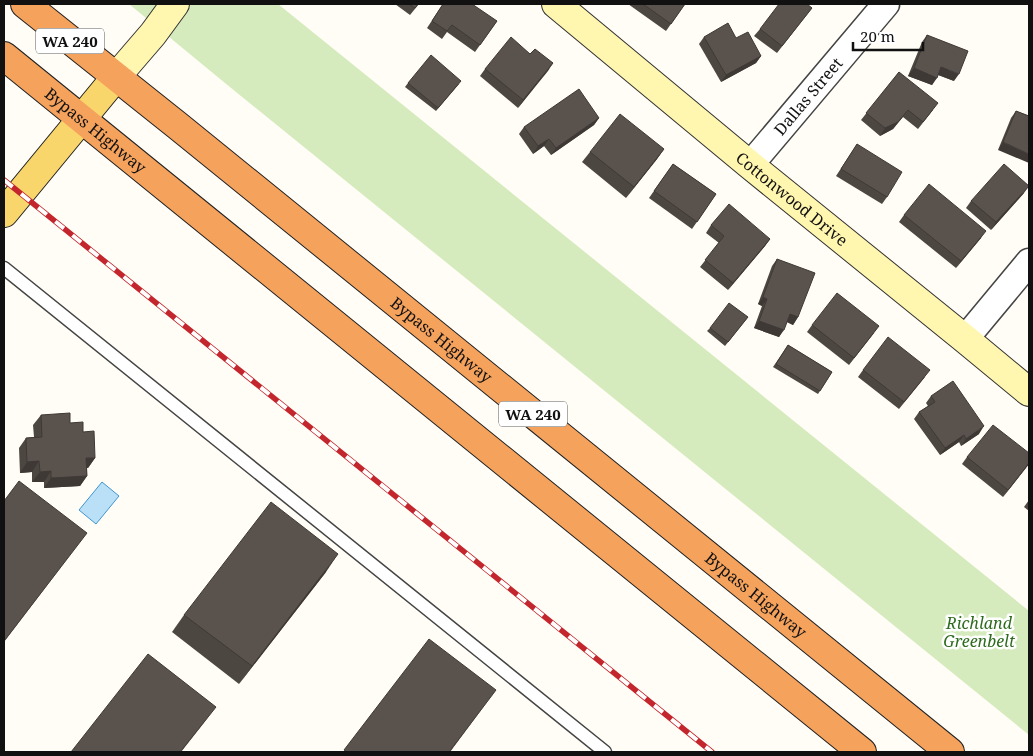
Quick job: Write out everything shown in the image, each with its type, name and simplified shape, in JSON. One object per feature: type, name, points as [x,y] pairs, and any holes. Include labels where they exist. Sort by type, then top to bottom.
[{"type":"highway","name":"Bypass Highway","points":[[25,4],[950,752]]},
{"type":"highway","name":"Bypass Highway","points":[[4,56],[862,752]]},
{"type":"main road","points":[[4,214],[116,77]]},
{"type":"street","points":[[116,77],[153,34],[175,4]]},
{"type":"street","name":"Cottonwood Drive","points":[[556,4],[1029,392]]},
{"type":"street","name":"Dallas Street","points":[[750,165],[886,4]]},
{"type":"street","points":[[965,339],[1029,262]]},
{"type":"lane","points":[[4,268],[606,752]]},
{"type":"green space","name":"Richland Greenbelt","points":[[129,4],[278,4],[1029,611],[1029,735],[225,83]]},
{"type":"water","points":[[102,482],[119,496],[96,524],[79,510]]},
{"type":"building","points":[[409,4],[418,4],[415,8]]},
{"type":"building","points":[[443,4],[472,4],[497,21],[480,45],[452,25],[447,31],[432,21]]},
{"type":"building","points":[[643,4],[685,4],[671,24]]},
{"type":"building","points":[[779,4],[807,4],[812,8],[782,46],[760,29]]},
{"type":"building","points":[[728,23],[736,38],[748,32],[761,56],[726,75],[704,37]]},
{"type":"building","points":[[927,35],[968,51],[959,74],[941,67],[937,78],[914,68]]},
{"type":"building","points":[[511,37],[530,54],[535,49],[553,63],[523,100],[485,69]]},
{"type":"building","points":[[431,55],[461,81],[438,108],[408,83]]},
{"type":"building","points":[[899,72],[938,103],[923,122],[908,110],[898,122],[885,128],[866,113]]},
{"type":"building","points":[[579,89],[599,118],[556,148],[549,139],[538,146],[524,127]]},
{"type":"building","points":[[1016,111],[1029,116],[1029,154],[1003,142]]},
{"type":"building","points":[[620,114],[664,149],[634,187],[590,152]]},
{"type":"building","points":[[857,144],[902,172],[887,197],[841,169]]},
{"type":"building","points":[[673,164],[716,194],[697,222],[654,191]]},
{"type":"building","points":[[1004,164],[1029,186],[996,222],[971,201]]},
{"type":"building","points":[[929,184],[986,231],[961,261],[904,215]]},
{"type":"building","points":[[729,204],[770,239],[733,283],[705,260],[724,236],[711,225]]},
{"type":"building","points":[[777,259],[815,273],[798,317],[790,314],[784,330],[759,321],[767,299],[763,297]]},
{"type":"building","points":[[837,293],[879,326],[854,358],[812,325]]},
{"type":"building","points":[[729,303],[748,317],[728,342],[710,328]]},
{"type":"building","points":[[888,337],[930,370],[904,402],[863,370]]},
{"type":"building","points":[[788,345],[832,372],[820,391],[776,364]]},
{"type":"building","points":[[953,381],[984,426],[966,439],[964,435],[945,448],[919,412],[935,402],[931,396]]},
{"type":"building","points":[[70,413],[70,423],[83,422],[83,432],[94,431],[95,458],[86,458],[87,476],[51,478],[51,471],[40,472],[39,461],[27,462],[26,438],[42,437],[41,415]]},
{"type":"building","points":[[993,425],[1029,453],[1029,463],[1008,490],[967,457]]},
{"type":"building","points":[[19,481],[87,533],[4,641],[4,501]]},
{"type":"building","points":[[271,502],[338,554],[252,666],[184,615]]},
{"type":"building","points":[[429,639],[496,690],[449,752],[347,752],[344,750]]},
{"type":"building","points":[[148,654],[216,707],[180,752],[71,752]]},
{"type":"railway","points":[[4,180],[712,752]]}]
